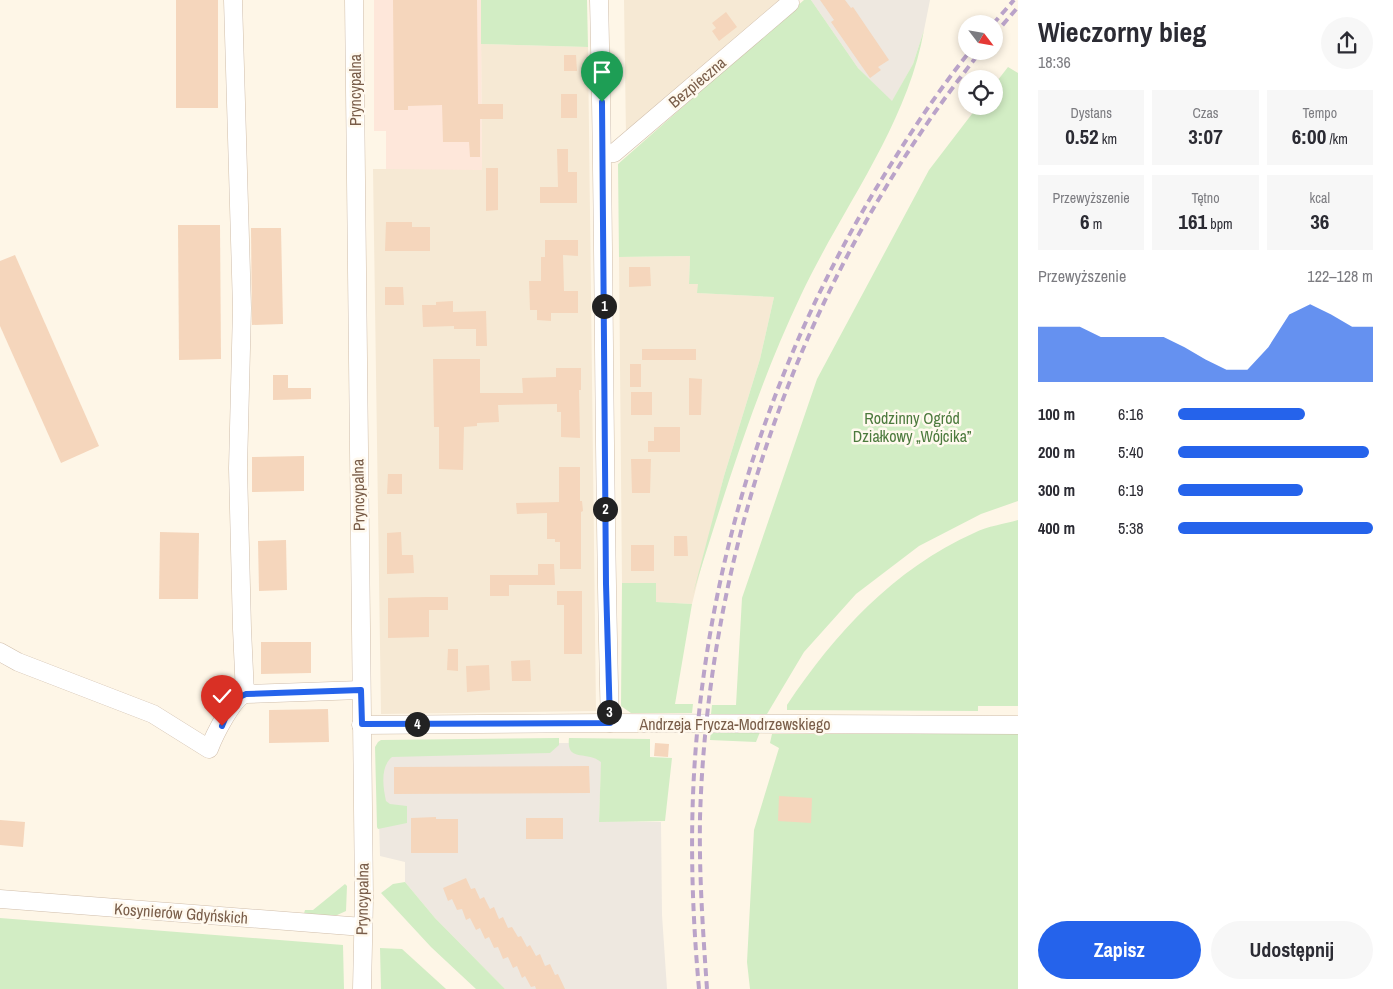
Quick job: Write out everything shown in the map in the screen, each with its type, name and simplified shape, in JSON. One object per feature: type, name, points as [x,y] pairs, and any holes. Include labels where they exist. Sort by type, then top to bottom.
[{"type":"street","points":[[233,0],[242,308],[238,468],[242,629],[246,694]]},
{"type":"street","name":"Pryncypalna","points":[[354,0],[364,898],[362,989]]},
{"type":"street","points":[[599,0],[603,154],[606,574],[610,723]]},
{"type":"street","name":"Bezpieczna","points":[[603,154],[614,153],[790,3]]},
{"type":"street","points":[[0,652],[18,662],[153,714],[209,749],[231,707],[240,696],[246,694],[361,690]]},
{"type":"street","name":"Andrzeja Frycza-Modrzewskiego","points":[[362,724],[1018,725]]},
{"type":"street","name":"Kosynierów Gdyńskich","points":[[0,899],[362,927]]},
{"type":"shaded area","points":[[374,0],[481,0],[482,170],[386,169],[386,131],[374,131]]},
{"type":"shaded area","points":[[624,0],[779,0],[626,136]]},
{"type":"shaded area","points":[[811,0],[930,0],[924,30],[913,64],[892,102],[858,68]]},
{"type":"shaded area","points":[[481,44],[588,47],[596,711],[381,714],[373,169],[482,169]]},
{"type":"shaded area","points":[[690,256],[689,283],[698,284],[698,293],[774,297],[760,359],[724,476],[692,604],[655,602],[656,583],[622,583],[619,257]]},
{"type":"shaded area","points":[[381,743],[602,743],[599,821],[661,822],[662,915],[667,989],[505,989],[435,918],[405,882],[405,862],[380,856],[377,748]]},
{"type":"green space","points":[[481,0],[587,0],[588,47],[481,44]]},
{"type":"green space","points":[[804,0],[811,0],[858,68],[892,101],[913,64],[924,30],[916,65],[888,133],[872,166],[817,263],[770,367],[742,443],[693,594],[724,476],[760,359],[774,297],[697,293],[698,284],[689,284],[690,256],[619,257],[618,164]]},
{"type":"green space","name":"Rodzinny Ogród Działkowy „Wójcika”","points":[[1008,67],[1018,73],[1018,501],[981,514],[919,546],[856,594],[804,652],[767,714],[711,714],[712,705],[736,705],[742,598],[817,379],[929,170],[971,115],[1003,115],[1003,73]]},
{"type":"green space","points":[[1018,520],[1018,706],[978,706],[978,711],[787,710],[787,705],[825,653],[846,628],[892,584],[945,548],[979,531]]},
{"type":"green space","points":[[622,583],[656,583],[656,602],[692,604],[675,704],[693,704],[692,713],[631,713],[621,706]]},
{"type":"green space","points":[[711,731],[760,732],[756,742],[710,740]]},
{"type":"green space","points":[[772,734],[1018,734],[1018,989],[750,989],[747,962],[754,830],[779,748],[770,743]]},
{"type":"green space","points":[[559,738],[559,745],[550,753],[392,757],[388,761],[384,772],[383,784],[386,801],[390,804],[407,806],[407,823],[378,829],[377,827],[375,747],[381,740]]},
{"type":"green space","points":[[569,738],[650,739],[650,757],[672,758],[665,821],[599,822],[601,762],[571,751]]},
{"type":"green space","points":[[405,882],[435,918],[505,989],[476,989],[431,947],[381,893],[393,884]]},
{"type":"green space","points":[[345,884],[347,886],[346,911],[335,916],[303,917],[305,910],[313,910]]},
{"type":"green space","points":[[0,918],[343,945],[344,989],[0,989]]},
{"type":"green space","points":[[380,948],[402,949],[446,989],[381,989]]},
{"type":"building","points":[[176,0],[218,0],[218,108],[176,108]]},
{"type":"building","points":[[393,0],[477,0],[478,104],[503,104],[503,119],[480,119],[480,157],[470,157],[469,142],[443,142],[442,105],[408,106],[408,110],[394,110]]},
{"type":"building","points":[[820,0],[845,0],[851,8],[853,7],[889,60],[878,67],[881,70],[870,78],[831,22],[834,20]]},
{"type":"building","points":[[726,12],[737,27],[719,41],[712,31],[716,28],[712,23]]},
{"type":"building","points":[[564,55],[576,55],[577,71],[564,71]]},
{"type":"building","points":[[561,94],[577,94],[577,118],[561,118]]},
{"type":"building","points":[[557,149],[568,149],[568,172],[577,172],[577,203],[540,203],[540,187],[558,187]]},
{"type":"building","points":[[486,168],[498,168],[498,210],[486,211]]},
{"type":"building","points":[[386,222],[412,222],[412,227],[430,227],[430,251],[385,251]]},
{"type":"building","points":[[178,225],[220,225],[221,359],[179,360]]},
{"type":"building","points":[[251,228],[281,228],[283,324],[252,325]]},
{"type":"building","points":[[545,240],[578,240],[578,256],[563,255],[564,291],[578,291],[578,313],[551,313],[551,321],[537,320],[537,310],[530,310],[529,281],[541,281],[541,257],[545,257]]},
{"type":"building","points":[[15,255],[99,446],[61,463],[0,326],[0,261]]},
{"type":"building","points":[[629,267],[650,267],[651,286],[629,287]]},
{"type":"building","points":[[385,287],[403,287],[404,305],[385,305]]},
{"type":"building","points":[[453,301],[453,312],[486,311],[487,346],[476,346],[476,329],[454,329],[454,326],[423,327],[422,305],[436,305],[436,302]]},
{"type":"building","points":[[642,349],[696,349],[696,360],[642,360]]},
{"type":"building","points":[[433,359],[480,359],[480,393],[523,393],[522,378],[556,377],[556,368],[581,368],[581,390],[579,390],[580,438],[561,437],[561,412],[557,412],[557,404],[498,405],[499,422],[477,423],[477,426],[464,427],[463,470],[439,469],[439,427],[434,427]]},
{"type":"building","points":[[630,364],[641,364],[641,387],[630,387]]},
{"type":"building","points":[[273,375],[288,375],[288,388],[311,388],[311,399],[273,400]]},
{"type":"building","points":[[689,378],[702,379],[701,415],[689,415]]},
{"type":"building","points":[[631,392],[652,392],[652,415],[631,415]]},
{"type":"building","points":[[654,427],[680,427],[680,452],[648,452],[648,441],[654,441]]},
{"type":"building","points":[[304,456],[304,491],[252,492],[252,457]]},
{"type":"building","points":[[631,459],[651,459],[650,493],[632,493]]},
{"type":"building","points":[[559,467],[580,467],[580,501],[582,501],[583,511],[581,512],[581,569],[560,569],[560,542],[555,542],[555,539],[547,539],[547,513],[517,514],[516,503],[559,502]]},
{"type":"building","points":[[388,474],[402,474],[402,494],[387,494]]},
{"type":"building","points":[[160,532],[199,533],[198,599],[159,599]]},
{"type":"building","points":[[401,532],[402,555],[413,555],[414,573],[387,574],[387,533]]},
{"type":"building","points":[[674,536],[687,536],[688,556],[674,556]]},
{"type":"building","points":[[286,540],[287,590],[259,591],[258,541]]},
{"type":"building","points":[[631,545],[654,545],[654,571],[631,571]]},
{"type":"building","points":[[538,564],[554,564],[555,585],[509,585],[509,596],[490,596],[490,575],[538,575]]},
{"type":"building","points":[[557,591],[582,591],[582,654],[564,654],[564,605],[557,605]]},
{"type":"building","points":[[448,597],[448,610],[429,610],[429,637],[388,638],[388,598]]},
{"type":"building","points":[[261,642],[311,642],[311,673],[261,674]]},
{"type":"building","points":[[448,649],[458,649],[458,671],[447,670]]},
{"type":"building","points":[[530,660],[531,681],[512,681],[511,661]]},
{"type":"building","points":[[489,665],[490,690],[467,692],[466,666]]},
{"type":"building","points":[[328,709],[329,742],[269,743],[269,710]]},
{"type":"building","points":[[655,743],[669,744],[668,757],[654,756]]},
{"type":"building","points":[[589,766],[590,793],[394,794],[394,767]]},
{"type":"building","points":[[779,796],[812,798],[811,823],[778,821]]},
{"type":"building","points":[[436,817],[436,819],[458,819],[458,853],[411,853],[411,818]]},
{"type":"building","points":[[526,818],[563,818],[563,839],[526,839]]},
{"type":"building","points":[[0,820],[25,822],[23,847],[0,845]]},
{"type":"building","points":[[466,878],[471,889],[475,888],[480,899],[484,897],[490,909],[494,907],[499,919],[503,917],[508,928],[512,927],[518,937],[521,936],[527,947],[530,945],[536,956],[540,954],[545,966],[550,964],[555,975],[558,974],[565,989],[536,989],[535,986],[531,987],[525,976],[522,978],[517,966],[513,968],[508,957],[503,959],[498,947],[494,948],[489,937],[485,939],[480,928],[476,930],[470,918],[466,920],[462,909],[457,910],[452,899],[448,901],[443,888]]},
{"type":"railway","points":[[1001,15],[1014,0]]},
{"type":"railway","points":[[1003,24],[1018,7]]},
{"type":"railway","points":[[699,989],[692,856],[695,756],[708,648],[722,574],[740,501],[763,429],[790,358],[821,290],[856,223],[895,158],[931,103],[963,60]]},
{"type":"railway","points":[[707,989],[700,839],[707,714],[723,612],[747,511],[778,412],[818,316],[865,223],[919,135],[974,60]]},
{"type":"route","points":[[222,726],[231,707],[240,696],[246,694],[361,690],[362,724],[610,723],[606,584],[602,102]]}]
